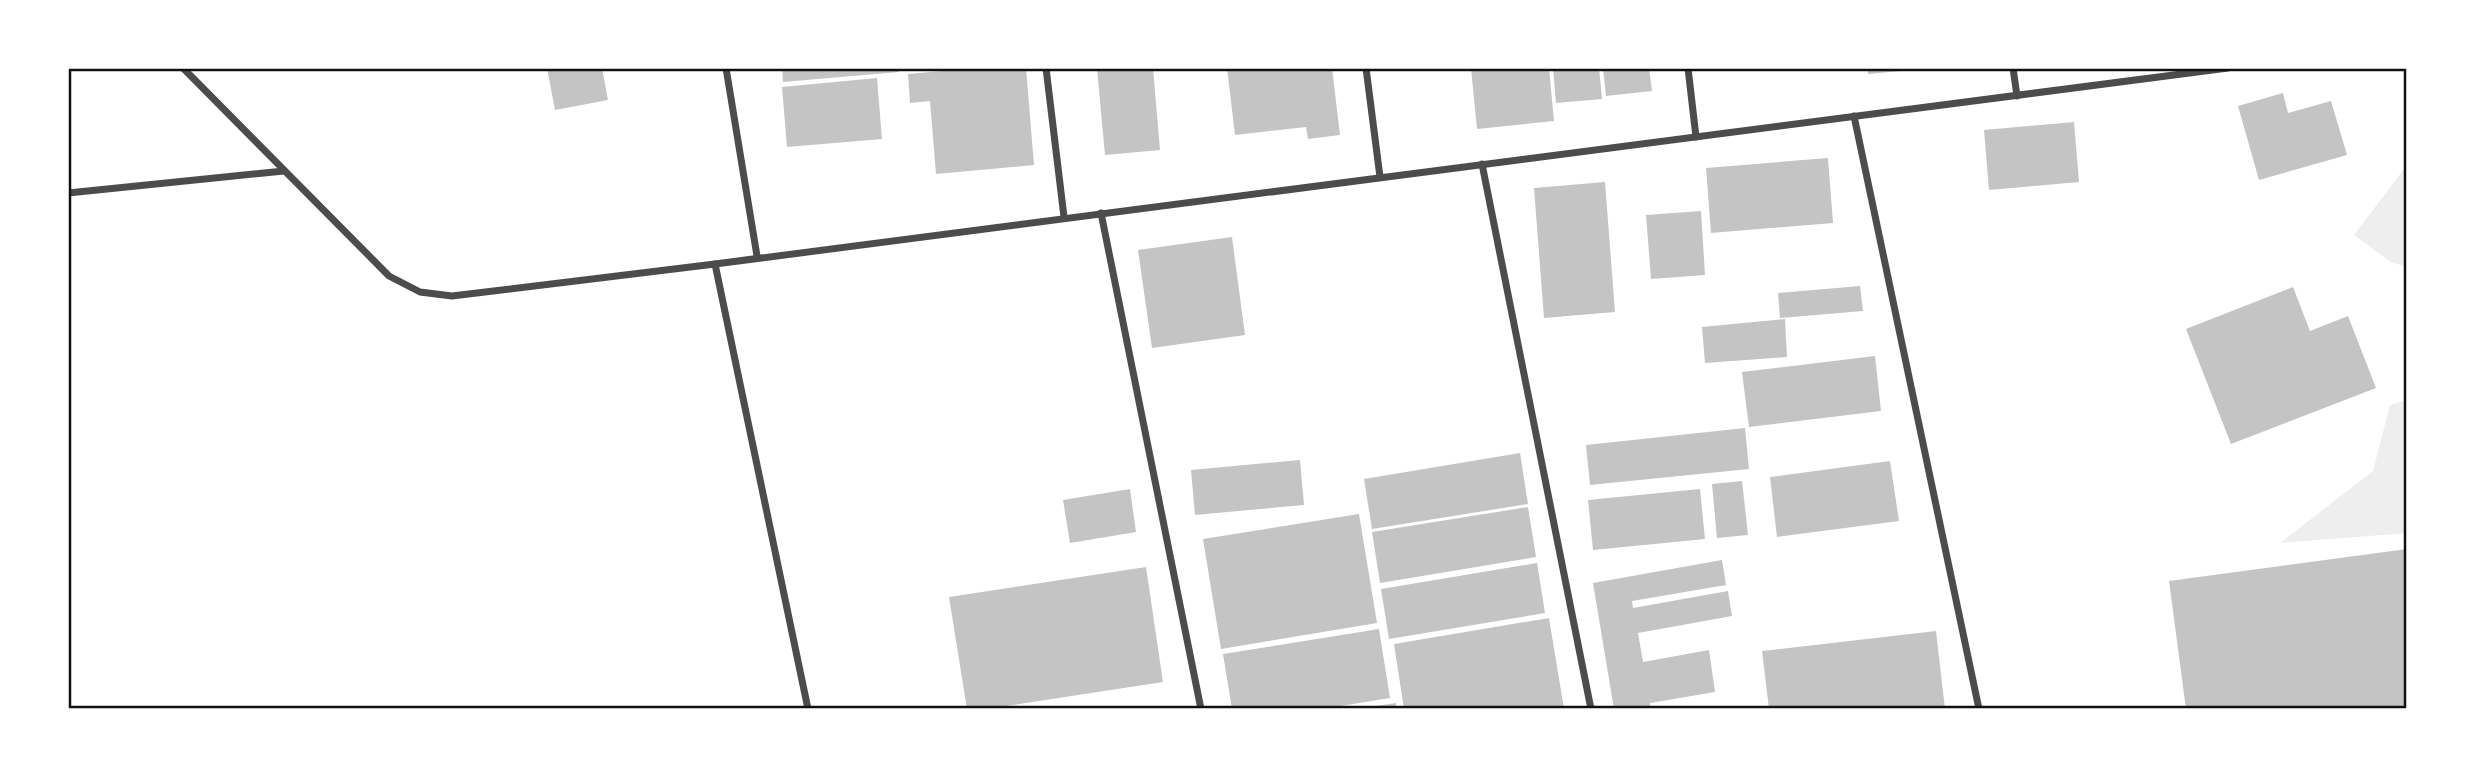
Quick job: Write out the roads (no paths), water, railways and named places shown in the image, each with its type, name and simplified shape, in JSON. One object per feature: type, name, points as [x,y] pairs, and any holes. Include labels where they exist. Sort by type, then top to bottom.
[{"type":"street","points":[[183,68],[389,276],[419,292],[452,296],[2228,68]]},
{"type":"street","points":[[726,68],[757,257]]},
{"type":"street","points":[[1046,68],[1064,217]]},
{"type":"street","points":[[1366,68],[1380,177]]},
{"type":"street","points":[[1688,68],[1696,136]]},
{"type":"street","points":[[2013,68],[2017,96]]},
{"type":"street","points":[[1854,116],[1979,709]]},
{"type":"street","points":[[1482,164],[1591,709]]},
{"type":"street","points":[[68,193],[284,171]]},
{"type":"street","points":[[1101,213],[1201,709]]},
{"type":"street","points":[[715,264],[808,709]]}]
